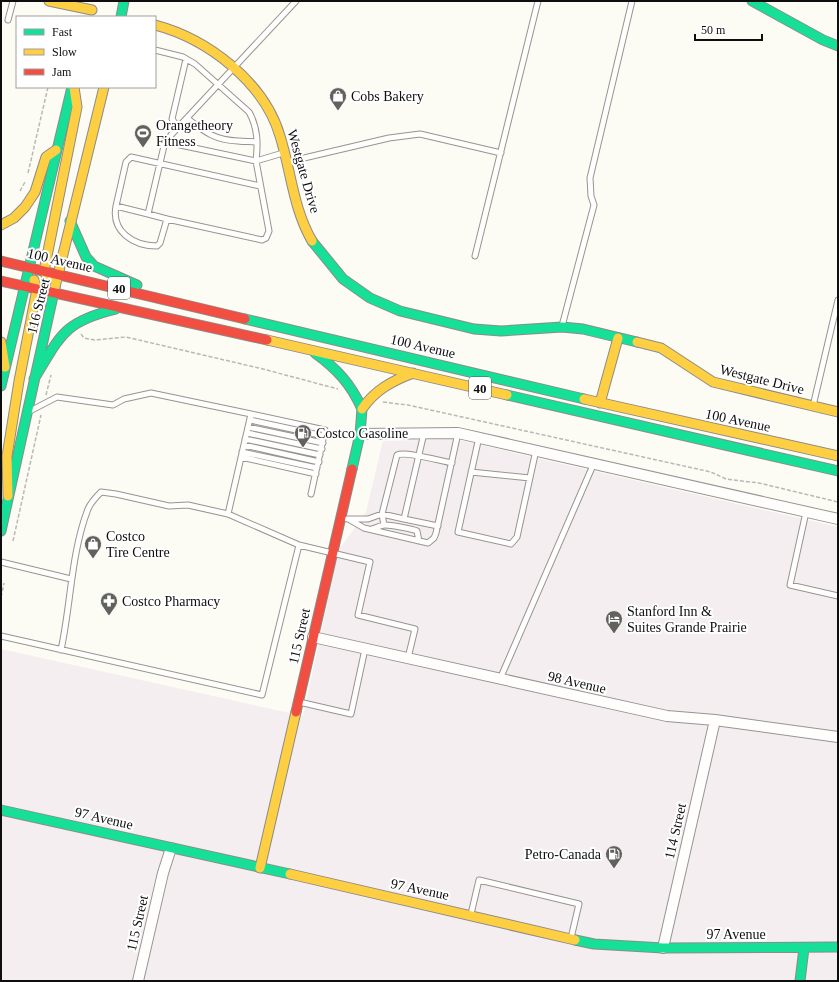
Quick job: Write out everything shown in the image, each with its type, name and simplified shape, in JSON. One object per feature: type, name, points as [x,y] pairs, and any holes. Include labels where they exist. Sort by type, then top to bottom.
[{"type":"main road","points":[[49,1],[92,9]]},
{"type":"main road","points":[[122,16],[124,1]]},
{"type":"main road","points":[[752,1],[823,40],[838,46]]},
{"type":"main road","name":"Westgate Drive","points":[[156,25],[174,30],[211,50],[234,67],[256,92],[274,120],[286,158],[296,206],[311,239],[320,253],[343,278],[370,298],[400,311],[474,329],[501,331],[562,328],[583,329],[661,348],[713,382],[838,412]]},
{"type":"main road","points":[[55,293],[44,271],[54,228],[77,107],[73,88]]},
{"type":"main road","name":"116 Street","points":[[1,386],[30,267],[56,150],[73,88]]},
{"type":"main road","name":"116 Street","points":[[1,531],[34,379],[60,274],[70,221],[104,88]]},
{"type":"main road","points":[[1,226],[14,218],[25,207],[35,192],[46,157],[56,150]]},
{"type":"main road","points":[[70,221],[86,257],[94,266],[179,302]]},
{"type":"main road","name":"100 Avenue","points":[[1,261],[600,403],[838,456]]},
{"type":"main road","points":[[8,496],[7,456],[19,381],[37,289],[30,267]]},
{"type":"main road","name":"100 Avenue","points":[[1,281],[308,349],[838,471]]},
{"type":"main road","points":[[34,379],[58,340],[79,320],[92,315],[121,308]]},
{"type":"main road","points":[[600,403],[618,338]]},
{"type":"main road","points":[[1,342],[6,367]]},
{"type":"main road","points":[[308,349],[336,368],[346,378],[354,388],[362,409]]},
{"type":"main road","points":[[362,409],[369,398],[382,386],[412,373]]},
{"type":"main road","name":"115 Street","points":[[260,868],[313,638],[331,552],[341,518],[360,434],[362,409]]},
{"type":"main road","name":"97 Avenue","points":[[1,810],[471,914],[594,944],[663,948],[838,947]]},
{"type":"main road","points":[[800,981],[804,948]]},
{"type":"street","points":[[360,434],[458,432],[838,519]]},
{"type":"street","name":"98 Avenue","points":[[313,638],[667,716],[715,720],[838,737]]},
{"type":"street","name":"114 Street","points":[[663,948],[715,720]]},
{"type":"street","name":"115 Street","points":[[138,981],[163,873],[171,848]]},
{"type":"lane","points":[[8,20],[13,1]]},
{"type":"lane","points":[[148,214],[166,142],[178,127],[296,1]]},
{"type":"lane","points":[[475,256],[538,1]]},
{"type":"lane","points":[[562,328],[594,205],[591,196],[590,178],[632,1]]},
{"type":"lane","points":[[116,206],[262,240],[268,235],[269,231],[256,161],[257,142],[255,122],[249,112],[195,64],[186,59],[156,50]]},
{"type":"lane","points":[[178,127],[172,118],[186,59]]},
{"type":"lane","points":[[187,118],[212,137],[257,142]]},
{"type":"lane","points":[[166,142],[256,161],[286,158],[389,138],[420,134],[501,153]]},
{"type":"lane","points":[[167,219],[160,243],[157,246],[130,240],[125,237],[115,214],[128,159],[131,157],[260,186]]},
{"type":"lane","points":[[813,406],[838,300]]},
{"type":"lane","points":[[27,413],[57,397],[113,405],[124,399],[151,393],[250,417],[325,430],[311,494]]},
{"type":"lane","points":[[228,514],[250,417]]},
{"type":"lane","points":[[247,430],[322,446]]},
{"type":"lane","points":[[404,519],[424,432]]},
{"type":"lane","points":[[341,518],[350,520],[354,524],[371,530],[428,543],[432,541],[438,526],[458,432]]},
{"type":"lane","points":[[479,437],[458,532],[511,544],[517,537],[536,450]]},
{"type":"lane","points":[[245,439],[320,456]]},
{"type":"lane","points":[[244,445],[319,462]]},
{"type":"lane","points":[[242,454],[316,471]]},
{"type":"lane","points":[[384,525],[382,514],[395,458],[400,454],[452,463]]},
{"type":"lane","points":[[500,679],[594,463]]},
{"type":"lane","points":[[472,472],[530,478]]},
{"type":"lane","points":[[61,650],[71,579],[88,509],[93,500],[101,492],[169,506],[188,505],[228,514],[299,545],[370,562],[358,615],[415,629],[408,658]]},
{"type":"lane","points":[[806,512],[790,585],[838,596]]},
{"type":"lane","points":[[350,520],[355,518],[368,519],[382,514],[438,526]]},
{"type":"lane","points":[[371,530],[384,525],[414,529],[419,535],[419,541]]},
{"type":"lane","points":[[1,636],[262,695],[299,545]]},
{"type":"lane","points":[[1,562],[71,579]]},
{"type":"lane","points":[[298,702],[351,714],[366,649]]},
{"type":"lane","points":[[471,914],[479,880],[579,904],[571,938]]},
{"type":"path","points":[[19,193],[26,179],[48,88]]},
{"type":"path","points":[[77,330],[84,338],[89,340],[126,338],[263,369],[341,390]]},
{"type":"path","points":[[381,402],[408,404],[711,472],[726,479],[759,483],[838,502]]},
{"type":"path","points":[[13,541],[41,415]]},
{"type":"path","points":[[1,597],[4,582]]},
{"type":"shaded area","points":[[454,439],[838,527],[838,981],[1,981],[1,649],[303,716],[339,550],[366,512],[383,441]]},
{"type":"traffic: fast","points":[[121,16],[124,1]]},
{"type":"traffic: fast","points":[[752,1],[823,40],[838,46]]},
{"type":"traffic: fast","points":[[1,386],[72,88]]},
{"type":"traffic: fast","points":[[70,221],[86,257],[94,266],[137,285]]},
{"type":"traffic: fast","points":[[312,241],[343,279],[370,298],[400,311],[474,329],[501,331],[562,327],[583,329],[637,342]]},
{"type":"traffic: fast","points":[[1,531],[55,287]]},
{"type":"traffic: fast","points":[[34,379],[51,351],[65,332],[85,319],[116,309]]},
{"type":"traffic: fast","points":[[245,319],[584,399]]},
{"type":"traffic: fast","points":[[315,353],[337,371],[343,378],[358,400],[362,409]]},
{"type":"traffic: fast","points":[[507,395],[838,471]]},
{"type":"traffic: fast","points":[[352,469],[360,434],[362,409]]},
{"type":"traffic: fast","points":[[1,810],[290,874]]},
{"type":"traffic: fast","points":[[575,940],[594,944],[663,948],[838,947]]},
{"type":"traffic: fast","points":[[800,981],[804,948]]},
{"type":"traffic: slow","points":[[49,1],[92,10]]},
{"type":"traffic: slow","points":[[156,25],[195,41],[214,52],[247,81],[261,98],[272,116],[280,136],[296,203],[312,241]]},
{"type":"traffic: slow","points":[[48,279],[44,271],[77,107],[74,88]]},
{"type":"traffic: slow","points":[[55,287],[104,88]]},
{"type":"traffic: slow","points":[[1,225],[14,218],[25,207],[35,192],[46,157],[56,150]]},
{"type":"traffic: slow","points":[[8,496],[7,456],[19,381],[37,289],[34,280]]},
{"type":"traffic: slow","points":[[600,403],[618,338]]},
{"type":"traffic: slow","points":[[267,340],[507,395]]},
{"type":"traffic: slow","points":[[1,342],[5,367]]},
{"type":"traffic: slow","points":[[637,342],[661,348],[713,382],[838,412]]},
{"type":"traffic: slow","points":[[362,409],[378,391],[398,379],[413,373]]},
{"type":"traffic: slow","points":[[584,399],[838,456]]},
{"type":"traffic: slow","points":[[260,868],[296,712]]},
{"type":"traffic: slow","points":[[290,874],[575,940]]},
{"type":"traffic: jam","points":[[1,261],[245,319]]},
{"type":"traffic: jam","points":[[1,281],[267,340]]},
{"type":"traffic: jam","points":[[296,712],[352,469]]},
{"type":"place","name":"Cobs Bakery","points":[[338,111]]},
{"type":"place","name":"Orangetheory Fitness","points":[[143,148]]},
{"type":"place","name":"Costco Gasoline","points":[[303,448]]},
{"type":"place","name":"Costco Tire Centre","points":[[93,559]]},
{"type":"place","name":"Costco Pharmacy","points":[[109,616]]},
{"type":"place","name":"Stanford Inn & Suites Grande Prairie","points":[[614,634]]},
{"type":"place","name":"Petro-Canada","points":[[614,869]]}]
